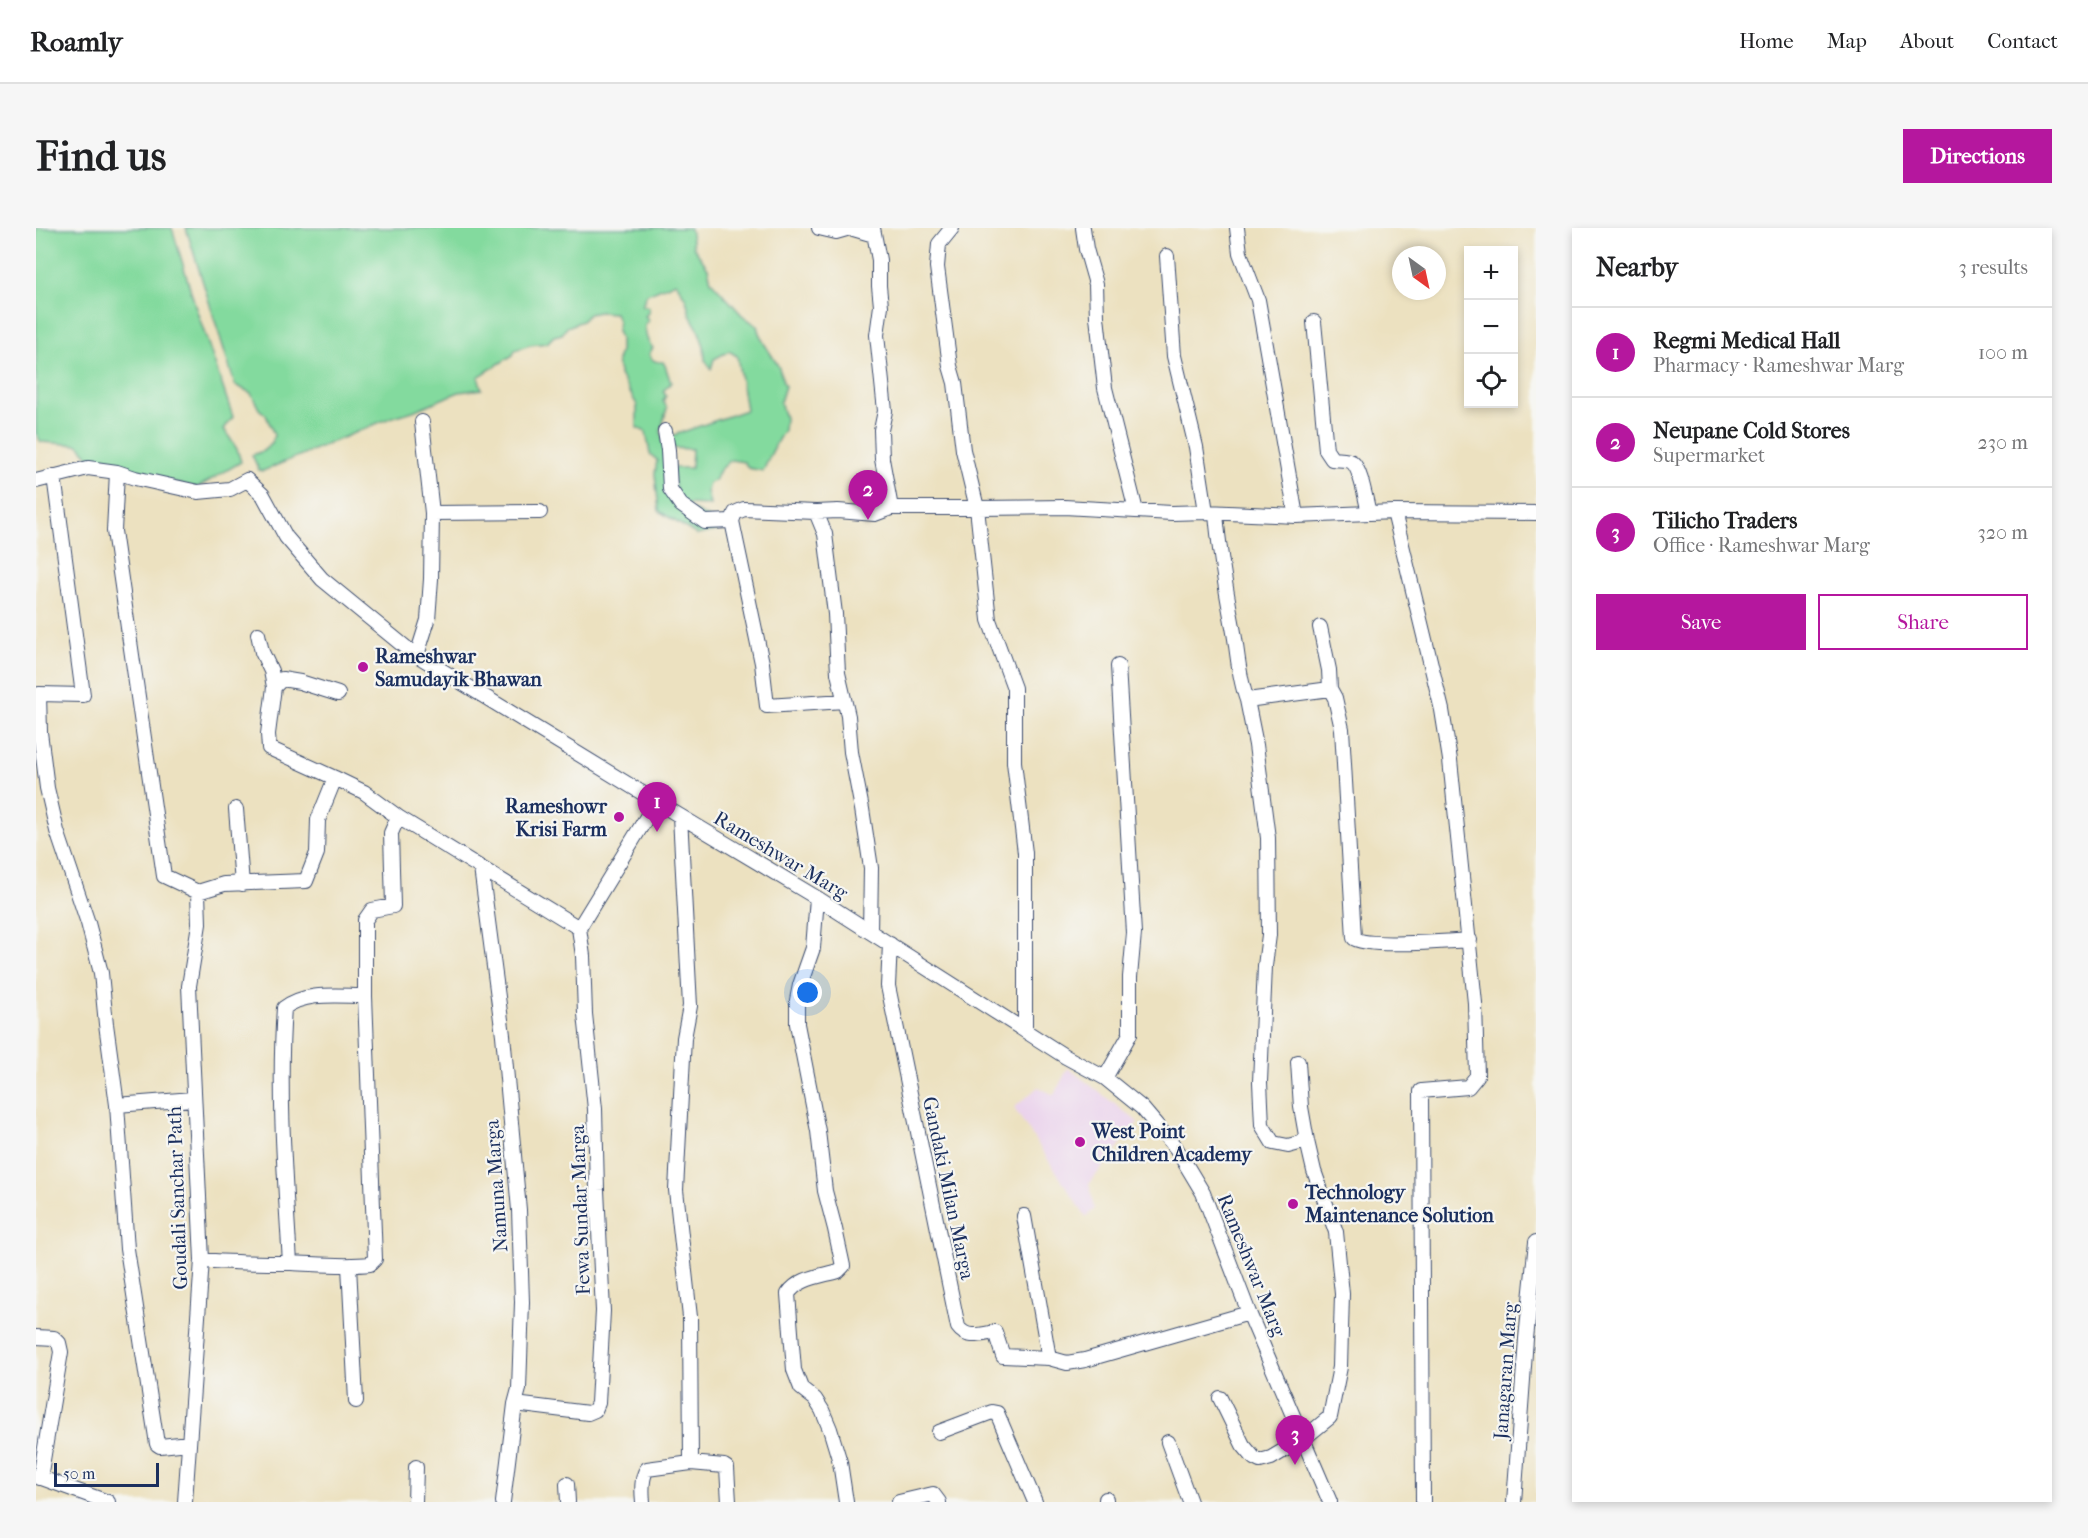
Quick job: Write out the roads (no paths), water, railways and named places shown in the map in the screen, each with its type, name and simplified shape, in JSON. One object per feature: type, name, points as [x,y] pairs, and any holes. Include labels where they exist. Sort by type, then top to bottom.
[{"type":"street","points":[[819,228],[837,232],[850,228],[873,231],[879,260],[881,306],[877,335],[885,411],[881,429],[882,459],[891,508]]},
{"type":"street","points":[[952,228],[939,244],[937,267],[950,366],[956,383],[963,450],[977,508],[989,620],[1014,688],[1014,762],[1025,853],[1025,1030]]},
{"type":"street","points":[[1083,228],[1086,249],[1096,284],[1097,317],[1105,388],[1136,511]]},
{"type":"street","points":[[1237,228],[1240,253],[1258,300],[1296,516]]},
{"type":"street","points":[[1167,256],[1174,356],[1218,545],[1242,685],[1256,745],[1268,838],[1269,935],[1265,966],[1260,1082],[1262,1125],[1273,1143],[1288,1146],[1307,1141]]},
{"type":"street","points":[[1314,322],[1326,450],[1332,459],[1348,461],[1357,469],[1369,513]]},
{"type":"street","points":[[417,655],[428,620],[432,513],[422,422]]},
{"type":"street","points":[[664,431],[668,450],[670,489],[681,505],[705,522],[732,522]]},
{"type":"street","name":"Rameshwar Marg","points":[[36,481],[88,468],[117,472],[198,492],[230,489],[247,480],[262,495],[286,537],[322,579],[417,655],[817,898],[1066,1056],[1105,1078],[1142,1108],[1176,1148],[1203,1193],[1249,1313],[1330,1502]]},
{"type":"street","points":[[117,472],[114,531],[164,876],[198,892],[224,884],[306,881],[318,853],[318,820],[335,778]]},
{"type":"street","points":[[54,476],[83,695],[39,694],[40,732],[47,788],[57,831],[88,923],[101,973],[117,1105],[127,1249],[157,1444],[160,1446],[189,1443]]},
{"type":"street","points":[[844,701],[767,706],[762,663],[732,522],[735,513],[744,509],[875,514],[891,508],[1064,507],[1172,513],[1296,516],[1394,512],[1536,512]]},
{"type":"street","points":[[432,513],[540,512]]},
{"type":"street","points":[[816,512],[825,534],[835,614],[837,663],[848,716],[852,758],[871,868],[870,932]]},
{"type":"street","points":[[1394,512],[1442,710],[1450,760],[1475,1003],[1477,1076],[1468,1087],[1421,1091],[1423,1502]]},
{"type":"street","points":[[1320,627],[1329,670],[1330,689],[1335,698],[1342,729],[1354,938],[1358,942],[1365,943],[1470,940]]},
{"type":"street","points":[[258,634],[274,687],[268,734],[269,748],[364,792],[398,817],[579,928],[657,802]]},
{"type":"street","points":[[1105,1078],[1130,1034],[1130,976],[1134,933],[1118,666]]},
{"type":"street","points":[[274,687],[282,679],[309,684],[338,694]]},
{"type":"street","points":[[1247,700],[1330,689]]},
{"type":"street","points":[[236,809],[242,884]]},
{"type":"street","points":[[680,816],[690,1006],[684,1038],[676,1190],[690,1317],[691,1462]]},
{"type":"street","points":[[202,1260],[247,1264],[290,1263],[349,1266],[370,1264],[375,1259],[365,996],[365,920],[372,910],[393,906],[391,833],[398,817]]},
{"type":"street","name":"Namuna Marga","points":[[481,868],[503,1035],[519,1210],[522,1302],[519,1389],[515,1404],[504,1502]]},
{"type":"street","name":"Goudali Sanchar Path","points":[[185,1502],[202,1260],[189,986],[199,924],[198,892]]},
{"type":"street","points":[[817,898],[813,948],[796,1000],[797,1024],[818,1131],[825,1191],[836,1229],[843,1266],[838,1271],[801,1282],[792,1287],[788,1294],[794,1370],[801,1388],[815,1399],[826,1419],[840,1462],[846,1502]]},
{"type":"street","name":"Fewa Sundar Marga","points":[[515,1404],[588,1413],[595,1410],[598,1403],[603,1311],[597,1190],[596,1109],[585,1014],[583,956],[579,928]]},
{"type":"street","name":"Gandaki Milan Marga","points":[[890,944],[888,986],[958,1327],[962,1333],[968,1336],[995,1332],[1003,1356],[1049,1358],[1067,1363],[1249,1313]]},
{"type":"street","points":[[290,1263],[281,1049],[284,1008],[305,998],[365,996]]},
{"type":"street","points":[[1220,1398],[1243,1444],[1254,1458],[1260,1461],[1271,1458],[1303,1439],[1330,1417],[1340,1367],[1342,1294],[1336,1232],[1314,1171],[1307,1141],[1301,1107],[1298,1062]]},
{"type":"street","points":[[117,1105],[194,1099]]},
{"type":"street","points":[[1024,1216],[1049,1358]]},
{"type":"street","name":"Janagaran Marg","points":[[1514,1502],[1536,1242]]},
{"type":"street","points":[[349,1266],[356,1401]]},
{"type":"street","points":[[36,1337],[54,1338],[59,1343],[61,1352],[38,1477],[108,1502]]},
{"type":"street","points":[[939,1432],[992,1412],[997,1413],[1035,1502]]},
{"type":"street","points":[[1168,1442],[1190,1502]]},
{"type":"street","points":[[643,1502],[644,1472],[647,1469],[691,1462],[727,1468],[729,1502]]},
{"type":"street","points":[[415,1502],[416,1467]]},
{"type":"street","points":[[567,1484],[568,1502]]},
{"type":"street","points":[[899,1502],[933,1494],[939,1502]]},
{"type":"place","name":"Neupane Cold Stores","points":[[868,520]]},
{"type":"place","name":"Rameshwar Samudayik Bhawan","points":[[363,667]]},
{"type":"place","name":"Rameshowr Krisi Farm","points":[[619,817]]},
{"type":"place","name":"Regmi Medical Hall","points":[[657,832]]},
{"type":"place","name":"West Point Children Academy","points":[[1080,1142]]},
{"type":"place","name":"Technology Maintenance Solution","points":[[1293,1204]]},
{"type":"place","name":"Tilicho Traders","points":[[1295,1465]]}]
